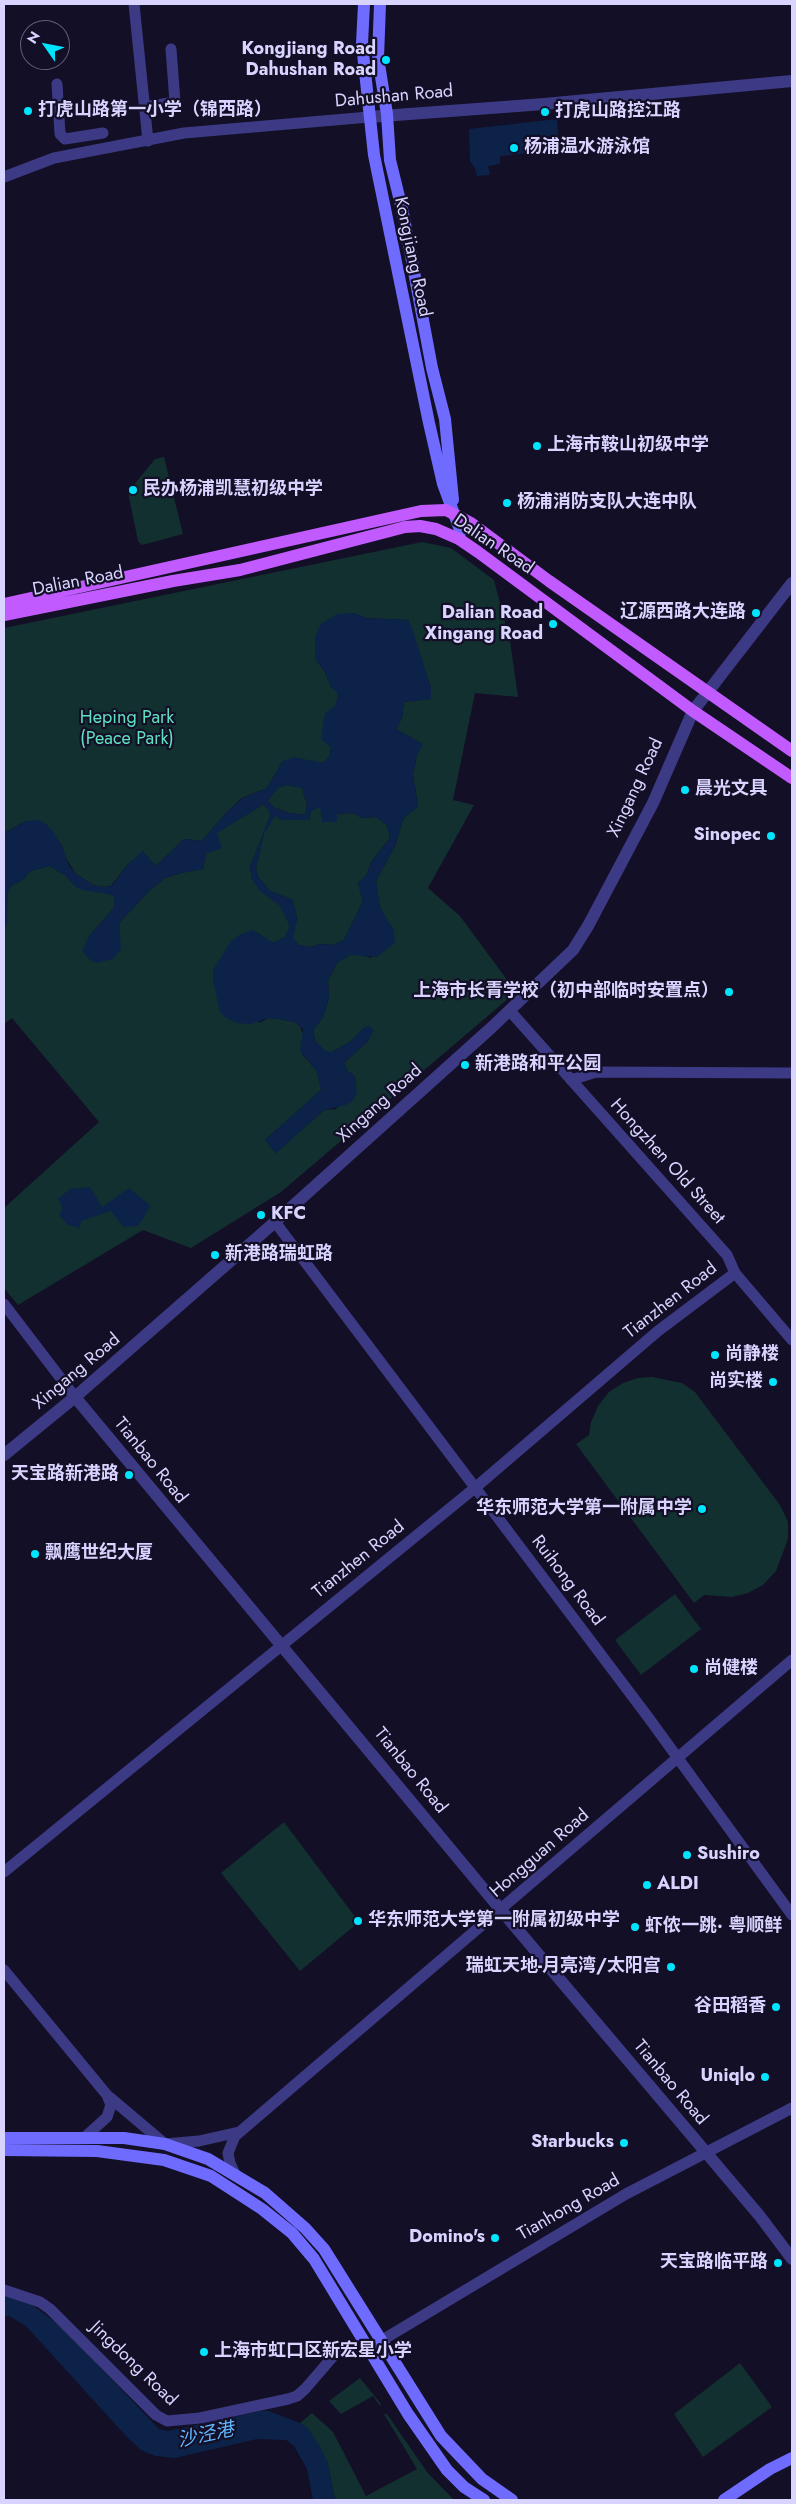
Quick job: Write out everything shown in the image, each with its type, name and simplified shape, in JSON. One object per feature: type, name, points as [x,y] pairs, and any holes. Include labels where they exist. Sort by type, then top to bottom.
[{"type":"main road","name":"Kongjiang Road","points":[[364,4],[362,44],[369,117],[381,195],[442,484],[460,530],[459,539]]},
{"type":"main road","name":"Kongjiang Road","points":[[380,4],[378,58],[387,114],[390,160],[403,214],[432,368],[445,419],[454,512]]},
{"type":"main road","name":"Dalian Road","points":[[4,604],[421,511],[436,509],[454,512],[792,751]]},
{"type":"main road","name":"Dalian Road","points":[[4,615],[240,570],[405,527],[436,528],[459,539],[693,710],[792,778]]},
{"type":"main road","points":[[4,2138],[124,2138],[165,2144],[208,2159],[265,2193],[305,2228],[324,2249],[442,2436],[482,2479],[512,2500]]},
{"type":"main road","points":[[4,2150],[96,2151],[145,2156],[188,2167],[231,2187],[275,2219],[314,2259],[408,2414],[447,2470],[464,2487],[484,2500]]},
{"type":"main road","points":[[724,2500],[770,2469],[792,2458]]},
{"type":"street","points":[[134,4],[148,141]]},
{"type":"street","points":[[145,106],[175,102],[171,49]]},
{"type":"street","name":"Dahushan Road","points":[[4,177],[54,158],[184,133],[387,114],[544,104],[792,81]]},
{"type":"street","points":[[57,84],[60,134],[64,139],[103,133]]},
{"type":"street","name":"Xingang Road","points":[[4,1455],[75,1397],[275,1222],[510,1011],[573,950],[588,926],[652,803],[693,710],[792,583]]},
{"type":"street","name":"Hongzhen Old Street","points":[[510,1011],[726,1255],[735,1272],[792,1340]]},
{"type":"street","points":[[571,1080],[596,1072],[792,1072]]},
{"type":"street","name":"Ruihong Road","points":[[275,1222],[476,1487],[678,1758],[792,1915]]},
{"type":"street","name":"Tianzhen Road","points":[[4,1872],[476,1487],[658,1331],[735,1272]]},
{"type":"street","name":"Tianbao Road","points":[[4,1304],[75,1397],[281,1646],[770,2228],[792,2259]]},
{"type":"street","name":"Hongguan Road","points":[[235,2174],[228,2153],[231,2140],[240,2131],[502,1910],[792,1660]]},
{"type":"street","points":[[4,1970],[107,2095],[165,2144]]},
{"type":"street","points":[[86,2137],[107,2117],[111,2105],[107,2095]]},
{"type":"street","name":"Tianhong Road","points":[[369,2348],[612,2203],[792,2108]]},
{"type":"street","name":"Hongguan Road","points":[[165,2144],[217,2138],[240,2131]]},
{"type":"street","name":"Jingdong Road","points":[[4,2290],[40,2302],[50,2309],[156,2415],[167,2421],[191,2419],[297,2396],[336,2352],[349,2346],[369,2348]]},
{"type":"green space","points":[[164,457],[183,534],[142,545],[138,541],[128,492],[155,459]]},
{"type":"green space","name":"Heping Park (Peace Park)","points":[[422,542],[451,548],[494,580],[510,641],[518,697],[475,693],[453,800],[474,805],[428,888],[460,916],[516,992],[281,1192],[191,1248],[143,1230],[18,1305],[4,1288],[4,1208],[99,1122],[12,1018],[4,1024],[4,927],[7,924],[7,892],[11,886],[24,879],[30,871],[49,866],[65,875],[76,887],[114,895],[114,908],[89,936],[120,949],[119,923],[149,891],[165,878],[203,869],[206,854],[216,833],[264,804],[271,814],[250,867],[252,879],[280,905],[290,926],[285,937],[274,943],[266,940],[257,932],[259,1023],[269,1018],[295,1022],[300,1026],[303,1035],[302,1054],[317,1071],[321,1090],[265,1140],[276,1153],[324,1110],[336,1109],[356,1084],[354,1075],[348,1072],[344,1063],[368,1041],[365,1027],[351,1041],[332,1052],[326,1052],[315,1041],[313,1030],[323,1017],[329,998],[328,980],[338,962],[350,955],[359,954],[371,958],[394,931],[380,908],[376,881],[396,844],[403,819],[418,806],[413,775],[417,755],[422,744],[396,729],[402,718],[404,702],[430,699],[431,688],[408,620],[366,618],[354,613],[315,658],[325,672],[331,687],[338,692],[330,755],[324,763],[283,761],[267,788],[242,798],[202,841],[184,839],[156,866],[143,852],[127,865],[111,886],[104,887],[93,885],[76,874],[65,857],[62,846],[46,824],[26,821],[4,833],[4,628]]},
{"type":"green space","points":[[287,785],[302,788],[307,804],[306,815],[290,813],[275,808],[267,801],[279,787]]},
{"type":"green space","points":[[320,807],[337,822],[337,814],[353,813],[362,818],[376,817],[387,825],[390,838],[371,862],[366,876],[358,883],[363,901],[344,940],[333,945],[320,944],[310,947],[299,945],[292,938],[297,919],[293,900],[270,891],[258,877],[256,868],[264,833],[275,815],[282,820],[309,820],[311,811]]},
{"type":"green space","points":[[652,1377],[682,1383],[695,1392],[780,1505],[788,1522],[788,1539],[776,1571],[763,1585],[748,1593],[732,1597],[704,1595],[694,1603],[576,1444],[589,1435],[591,1422],[598,1406],[609,1392],[623,1383],[638,1378]]},
{"type":"green space","points":[[675,1594],[701,1629],[641,1675],[615,1640]]},
{"type":"green space","points":[[284,1822],[359,1922],[300,1971],[221,1873]]},
{"type":"green space","points":[[740,2363],[772,2407],[703,2457],[674,2414]]},
{"type":"green space","points":[[360,2378],[381,2404],[380,2406],[373,2396],[341,2414],[329,2401]]},
{"type":"green space","points":[[312,2413],[333,2432],[366,2496],[417,2469],[384,2414],[387,2414],[427,2472],[454,2500],[335,2500],[328,2464],[300,2423]]},
{"type":"water","name":"杨浦温水游泳馆","points":[[557,119],[559,150],[500,156],[500,164],[488,166],[490,175],[477,176],[475,168],[470,161],[469,129]]},
{"type":"water","points":[[354,613],[366,618],[408,620],[431,688],[431,699],[404,702],[402,718],[396,729],[423,744],[417,755],[413,775],[418,806],[403,819],[396,844],[376,881],[380,907],[394,931],[395,943],[377,957],[350,955],[338,962],[328,980],[329,998],[323,1017],[313,1030],[315,1041],[326,1051],[332,1052],[351,1041],[365,1027],[369,1026],[374,1030],[368,1041],[344,1063],[348,1072],[354,1075],[357,1093],[353,1101],[346,1105],[324,1110],[276,1153],[265,1140],[321,1090],[317,1071],[300,1051],[303,1029],[295,1022],[278,1019],[269,1018],[251,1024],[236,1023],[226,1018],[220,1012],[213,980],[213,970],[231,941],[239,935],[252,930],[274,943],[285,937],[290,926],[280,906],[259,890],[252,879],[250,867],[271,814],[264,804],[217,833],[222,848],[206,854],[203,869],[165,878],[149,891],[119,923],[121,949],[113,959],[96,963],[89,959],[82,951],[89,936],[114,908],[114,895],[76,887],[65,875],[49,866],[30,871],[24,879],[11,886],[8,892],[7,924],[4,927],[4,833],[26,821],[40,820],[52,830],[62,846],[69,866],[76,874],[93,885],[112,886],[127,865],[143,851],[156,866],[184,839],[202,841],[226,813],[243,798],[267,788],[283,761],[293,757],[324,763],[330,755],[331,747],[321,739],[325,713],[336,705],[338,693],[331,687],[325,672],[315,658],[315,637],[321,624],[337,614]],"holes":[[[287,785],[302,788],[307,804],[305,815],[275,808],[268,801],[279,787]],[[320,807],[322,822],[337,822],[337,814],[353,813],[362,818],[376,817],[387,825],[390,838],[371,862],[366,876],[358,883],[363,901],[344,940],[333,945],[320,944],[310,947],[299,945],[293,938],[297,919],[293,900],[270,891],[258,877],[256,868],[264,834],[275,816],[282,820],[309,820],[311,811]]]},
{"type":"water","points":[[90,1187],[102,1207],[129,1188],[151,1206],[138,1226],[123,1227],[111,1211],[81,1221],[80,1228],[68,1225],[59,1215],[63,1208],[58,1199],[70,1189]]},
{"type":"water","name":"沙泾港","points":[[4,2294],[34,2306],[63,2328],[159,2429],[168,2431],[260,2411],[269,2411],[300,2423],[308,2428],[321,2448],[328,2464],[335,2500],[313,2500],[307,2469],[294,2446],[286,2440],[257,2439],[175,2458],[155,2456],[141,2450],[26,2326],[9,2316],[4,2316]]},
{"type":"place","name":"Kongjiang Road Dahushan Road","points":[[386,60]]},
{"type":"place","name":"打虎山路第一小学（锦西路）","points":[[28,111]]},
{"type":"place","name":"打虎山路控江路","points":[[545,112]]},
{"type":"place","name":"杨浦温水游泳馆","points":[[514,148]]},
{"type":"place","name":"上海市鞍山初级中学","points":[[537,446]]},
{"type":"place","name":"民办杨浦凯慧初级中学","points":[[133,490]]},
{"type":"place","name":"杨浦消防支队大连中队","points":[[507,503]]},
{"type":"place","name":"辽源西路大连路","points":[[756,613]]},
{"type":"place","name":"Dalian Road Xingang Road","points":[[553,624]]},
{"type":"place","name":"晨光文具","points":[[685,790]]},
{"type":"place","name":"Sinopec","points":[[771,836]]},
{"type":"place","name":"上海市长青学校（初中部临时安置点）","points":[[729,992]]},
{"type":"place","name":"新港路和平公园","points":[[465,1065]]},
{"type":"place","name":"KFC","points":[[261,1215]]},
{"type":"place","name":"新港路瑞虹路","points":[[215,1255]]},
{"type":"place","name":"尚静楼","points":[[715,1355]]},
{"type":"place","name":"尚实楼","points":[[773,1382]]},
{"type":"place","name":"天宝路新港路","points":[[129,1475]]},
{"type":"place","name":"华东师范大学第一附属中学","points":[[702,1509]]},
{"type":"place","name":"飘鹰世纪大厦","points":[[35,1554]]},
{"type":"place","name":"尚健楼","points":[[694,1669]]},
{"type":"place","name":"Sushiro","points":[[687,1855]]},
{"type":"place","name":"ALDI","points":[[647,1885]]},
{"type":"place","name":"华东师范大学第一附属初级中学","points":[[358,1921]]},
{"type":"place","name":"虾侬一跳· 粤顺鲜","points":[[635,1927]]},
{"type":"place","name":"瑞虹天地-月亮湾/太阳宫","points":[[671,1967]]},
{"type":"place","name":"谷田稻香","points":[[776,2007]]},
{"type":"place","name":"Uniqlo","points":[[765,2077]]},
{"type":"place","name":"Starbucks","points":[[624,2143]]},
{"type":"place","name":"Domino's","points":[[495,2238]]},
{"type":"place","name":"天宝路临平路","points":[[778,2263]]},
{"type":"place","name":"上海市虹口区新宏星小学","points":[[204,2352]]}]
